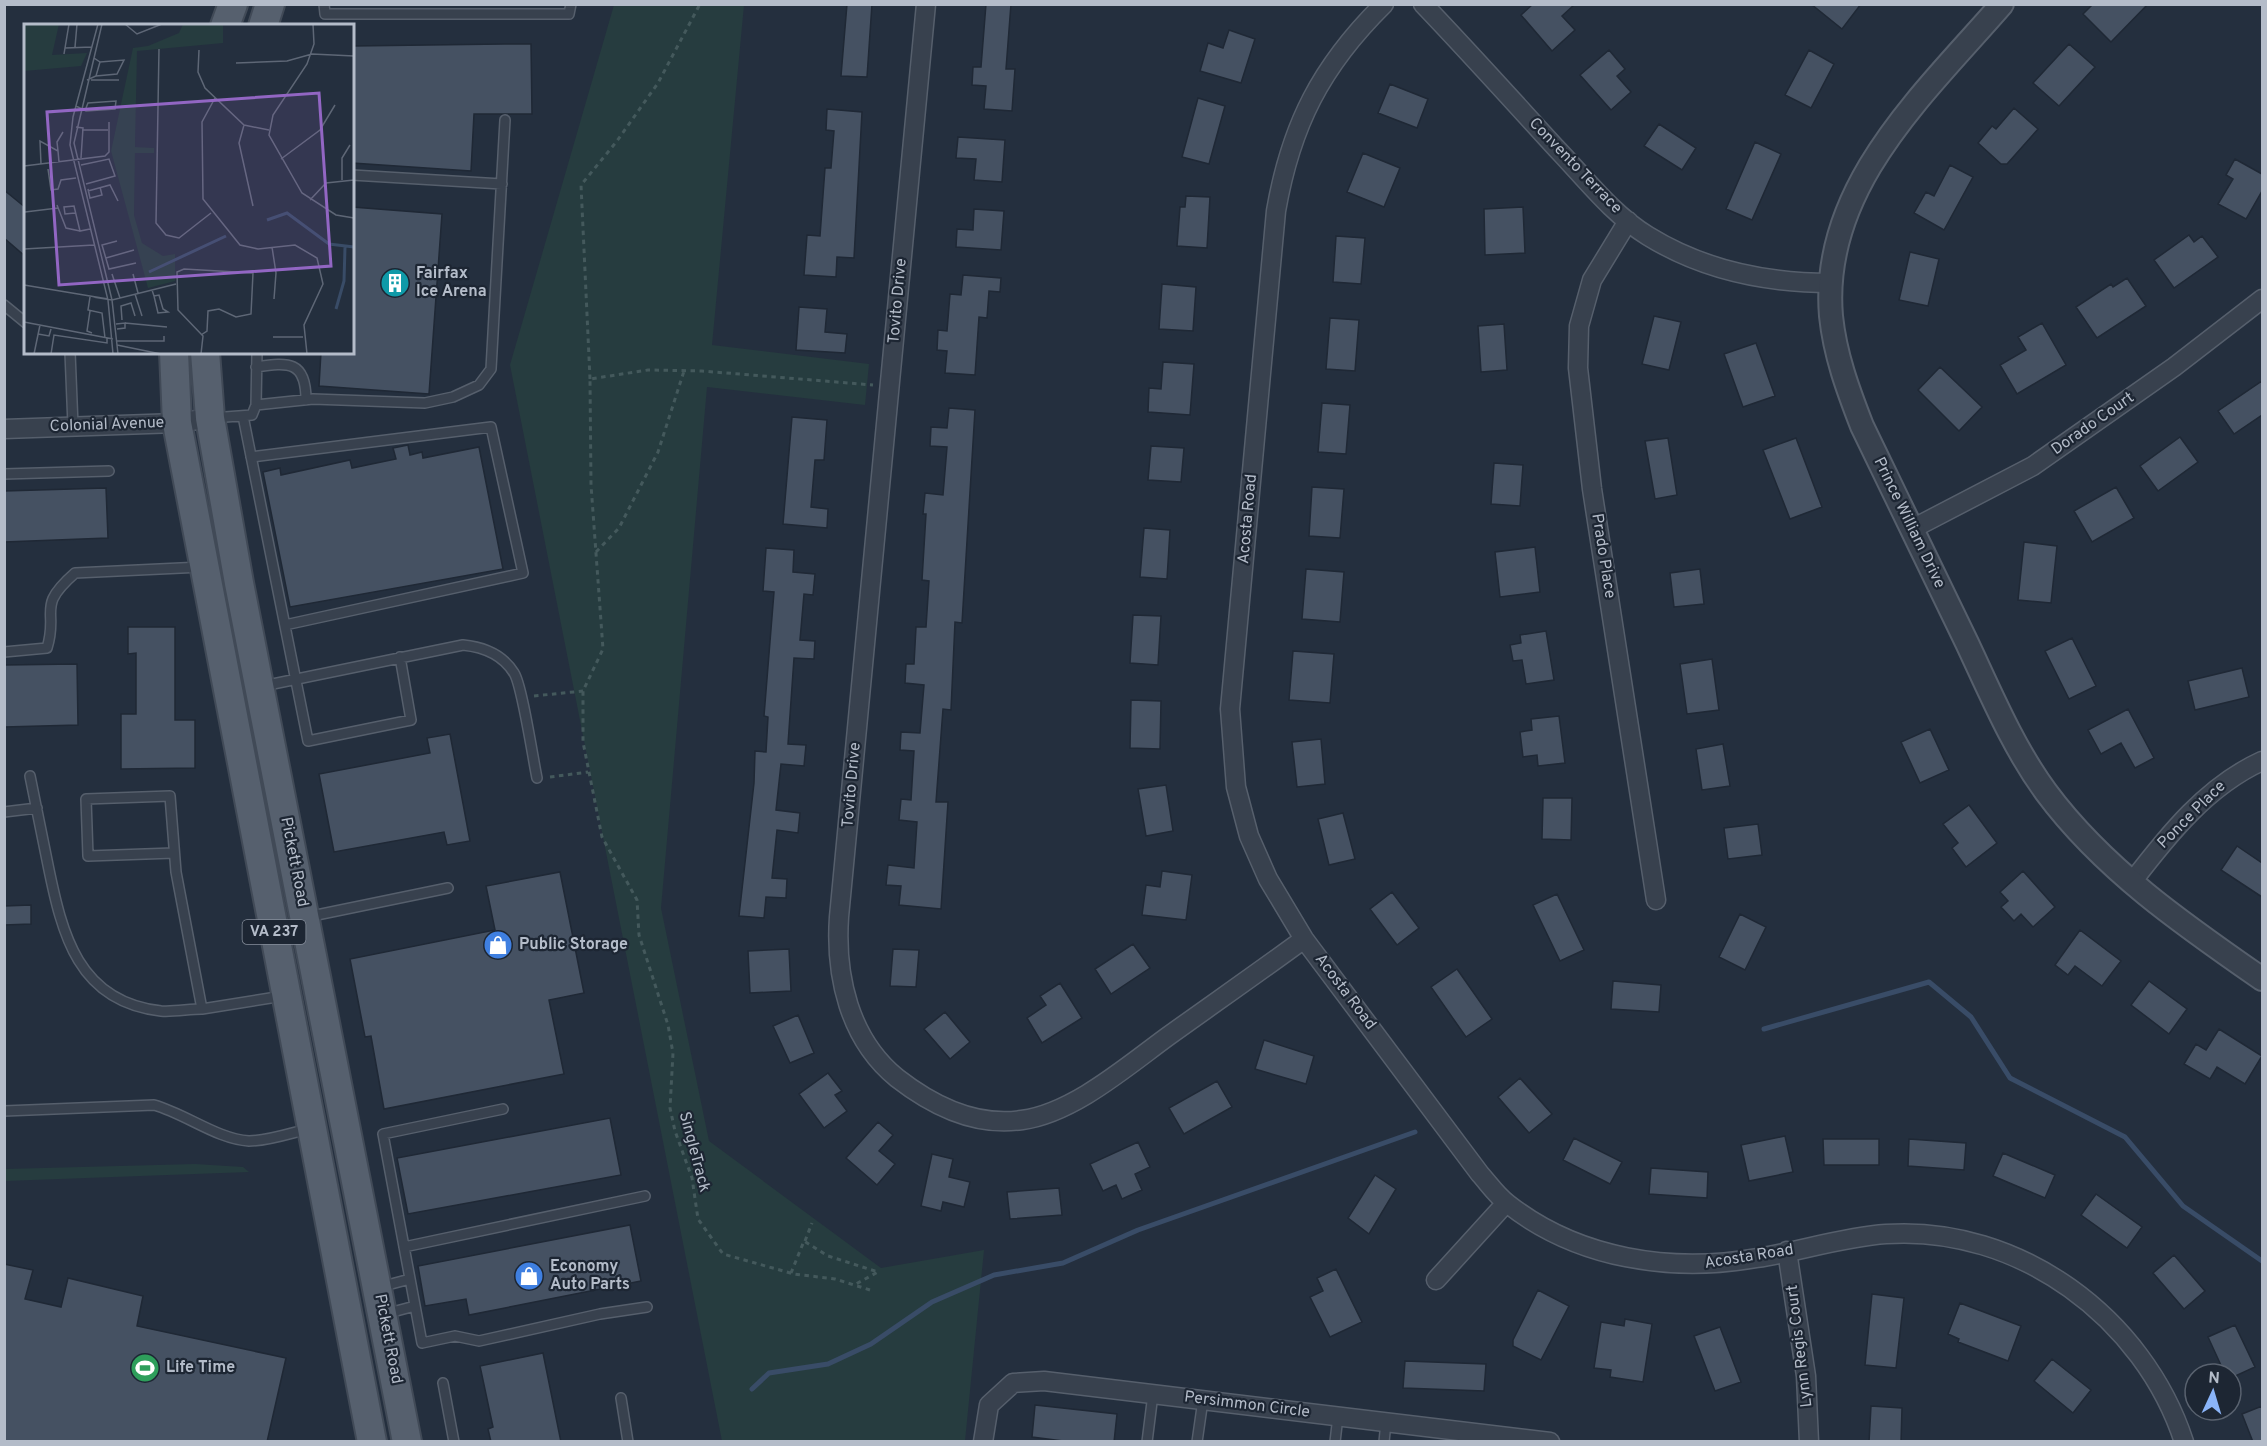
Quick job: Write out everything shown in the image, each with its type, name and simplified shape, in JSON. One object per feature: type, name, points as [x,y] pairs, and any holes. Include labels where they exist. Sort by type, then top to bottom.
[{"type":"main road","points":[[226,24],[233,4]]},
{"type":"main road","points":[[264,24],[270,4]]},
{"type":"main road","name":"Pickett Road","points":[[174,354],[177,423],[372,1442]]},
{"type":"main road","name":"Pickett Road","points":[[205,354],[210,418],[407,1442]]},
{"type":"street","name":"Tovito Drive","points":[[926,4],[837,948],[848,1005],[874,1053],[912,1090],[963,1115],[997,1122],[1040,1117],[1063,1108],[1118,1073],[1304,939]]},
{"type":"street","name":"Acosta Road","points":[[1384,4],[1335,58],[1314,91],[1301,116],[1282,178],[1276,211],[1230,709],[1230,737],[1236,787],[1249,836],[1268,879],[1304,939],[1451,1137],[1506,1203],[1575,1241],[1633,1260],[1697,1265],[1757,1258],[1863,1236],[1918,1234],[1981,1245],[2038,1268],[2092,1304],[2133,1346],[2167,1399],[2184,1442]]},
{"type":"street","name":"Convento Terrace","points":[[1423,4],[1609,205],[1648,236],[1688,256],[1726,270],[1777,280],[1831,283]]},
{"type":"street","name":"Prince William Drive","points":[[2002,4],[1907,115],[1871,161],[1857,187],[1841,232],[1831,283],[1832,318],[1843,378],[1862,426],[2001,715],[2029,766],[2069,819],[2132,882],[2192,930],[2262,978]]},
{"type":"street","name":"Prado Place","points":[[1628,221],[1592,280],[1579,326],[1578,368],[1592,489],[1656,900]]},
{"type":"street","name":"Dorado Court","points":[[1912,529],[2033,466],[2175,367],[2262,299]]},
{"type":"street","name":"Colonial Avenue","points":[[4,429],[177,423],[210,418]]},
{"type":"street","name":"Ponce Place","points":[[2132,882],[2159,847],[2202,801],[2220,785],[2262,760]]},
{"type":"street","points":[[1436,1280],[1506,1203]]},
{"type":"street","name":"Lynn Regis Court","points":[[1787,1251],[1806,1376],[1809,1442]]},
{"type":"street","name":"Persimmon Circle","points":[[983,1442],[989,1405],[1012,1383],[1044,1381],[1550,1442]]},
{"type":"lane","points":[[324,4],[325,14],[569,14],[571,4]]},
{"type":"lane","points":[[256,405],[306,400],[425,404],[453,397],[479,385],[490,369],[505,120]]},
{"type":"lane","points":[[354,175],[502,184]]},
{"type":"lane","points":[[4,305],[24,321]]},
{"type":"lane","points":[[70,354],[73,426]]},
{"type":"lane","points":[[210,418],[252,415],[256,405],[257,354]]},
{"type":"lane","points":[[256,367],[286,363],[295,367],[302,373],[306,382],[306,400]]},
{"type":"lane","points":[[243,416],[308,741],[411,720],[400,657]]},
{"type":"lane","points":[[251,457],[491,427],[523,573],[285,625]]},
{"type":"lane","points":[[4,474],[109,471]]},
{"type":"lane","points":[[4,652],[47,648],[50,639],[49,606],[54,594],[75,573],[204,567]]},
{"type":"lane","points":[[260,686],[463,645],[481,646],[499,657],[515,674],[537,778]]},
{"type":"lane","points":[[30,776],[65,937],[71,952],[89,977],[113,995],[132,1004],[161,1011],[202,1009],[286,996]]},
{"type":"lane","points":[[174,853],[88,856],[86,799],[170,796],[174,853],[202,1009]]},
{"type":"lane","points":[[4,812],[37,808]]},
{"type":"lane","points":[[305,917],[448,888]]},
{"type":"lane","points":[[4,1111],[154,1105],[178,1112],[226,1136],[250,1141],[311,1128]]},
{"type":"lane","points":[[503,1109],[382,1134],[422,1343],[455,1336],[479,1341],[600,1314],[647,1307]]},
{"type":"lane","points":[[404,1246],[645,1196]]},
{"type":"lane","points":[[380,1301],[410,1279]]},
{"type":"lane","points":[[380,1301],[415,1306]]},
{"type":"lane","points":[[443,1383],[454,1442]]},
{"type":"lane","points":[[1147,1442],[1153,1394]]},
{"type":"lane","points":[[621,1398],[628,1442]]},
{"type":"lane","points":[[1197,1442],[1203,1400]]},
{"type":"lane","points":[[1335,1442],[1338,1416]]},
{"type":"lane","points":[[1384,1442],[1386,1422]]},
{"type":"path","points":[[554,694],[583,691],[603,649],[591,485],[590,379],[580,185],[617,141],[658,83],[700,4]]},
{"type":"path","points":[[590,379],[648,370],[702,371],[890,386]]},
{"type":"path","points":[[596,552],[619,528],[658,452],[684,371]]},
{"type":"path","name":"SingleTrack","points":[[583,691],[583,741],[599,827],[602,837],[636,900],[639,935],[656,985],[673,1053],[669,1108],[692,1178],[698,1219],[723,1254],[791,1273],[835,1279],[870,1290]]},
{"type":"path","points":[[537,778],[589,772]]},
{"type":"path","points":[[791,1273],[812,1223]]},
{"type":"path","points":[[804,1241],[828,1256],[878,1272],[854,1285]]},
{"type":"green space","points":[[614,5],[744,5],[712,345],[869,364],[865,405],[707,387],[661,908],[709,1141],[881,1268],[984,1250],[965,1441],[722,1441],[510,365]]},
{"type":"green space","points":[[195,1164],[243,1167],[249,1172],[5,1181],[5,1169]]},
{"type":"building","points":[[847,4],[872,4],[867,77],[841,76]]},
{"type":"building","points":[[986,4],[1011,4],[1006,69],[1015,69],[1012,111],[984,109],[986,86],[972,85],[973,67],[981,67]]},
{"type":"building","points":[[1533,4],[1575,4],[1562,16],[1575,30],[1552,51],[1521,15]]},
{"type":"building","points":[[1811,4],[1861,4],[1842,29]]},
{"type":"building","points":[[2093,4],[2148,4],[2111,42],[2083,14]]},
{"type":"building","points":[[1229,30],[1255,39],[1241,83],[1200,71],[1208,43],[1223,48]]},
{"type":"building","points":[[531,44],[532,114],[474,114],[471,171],[354,163],[354,46]]},
{"type":"building","points":[[2069,44],[2095,67],[2059,106],[2033,83]]},
{"type":"building","points":[[1609,50],[1625,69],[1617,76],[1631,92],[1611,110],[1580,75]]},
{"type":"building","points":[[1809,50],[1834,64],[1811,108],[1785,95]]},
{"type":"building","points":[[1390,84],[1428,99],[1417,128],[1378,113]]},
{"type":"building","points":[[1198,98],[1225,106],[1209,164],[1182,157]]},
{"type":"building","points":[[2014,108],[2038,129],[2007,164],[2001,164],[1978,143],[1992,126],[1996,129]]},
{"type":"building","points":[[827,109],[862,112],[854,258],[837,257],[836,277],[804,275],[807,235],[820,236],[825,168],[831,168],[834,131],[826,130]]},
{"type":"building","points":[[1659,124],[1696,148],[1682,170],[1644,146]]},
{"type":"building","points":[[958,137],[1005,140],[1002,182],[974,180],[976,159],[956,158]]},
{"type":"building","points":[[1755,142],[1781,154],[1752,220],[1726,209]]},
{"type":"building","points":[[1363,153],[1400,168],[1384,207],[1347,192]]},
{"type":"building","points":[[2235,159],[2262,174],[2262,191],[2246,219],[2218,204],[2233,179],[2226,175]]},
{"type":"building","points":[[1950,165],[1973,177],[1944,230],[1914,213],[1926,192],[1934,196]]},
{"type":"building","points":[[4,190],[24,206],[24,255],[4,238]]},
{"type":"building","points":[[1186,196],[1210,197],[1207,248],[1177,246],[1180,207],[1185,207]]},
{"type":"building","name":"Fairfax Ice Arena","points":[[354,207],[442,214],[429,394],[319,386],[321,354],[354,354]]},
{"type":"building","points":[[1523,207],[1525,253],[1485,255],[1484,209]]},
{"type":"building","points":[[974,209],[1004,211],[1001,250],[956,247],[957,229],[973,230]]},
{"type":"building","points":[[2189,235],[2194,242],[2202,236],[2218,257],[2174,288],[2154,260]]},
{"type":"building","points":[[1336,236],[1365,238],[1361,284],[1333,282]]},
{"type":"building","points":[[1910,252],[1939,259],[1928,306],[1899,300]]},
{"type":"building","points":[[963,275],[1001,278],[1000,292],[989,291],[987,318],[979,317],[975,375],[945,373],[947,351],[937,350],[938,330],[947,331],[950,294],[961,295]]},
{"type":"building","points":[[2127,278],[2146,306],[2097,338],[2076,307],[2111,284],[2113,287]]},
{"type":"building","points":[[1162,284],[1196,287],[1193,331],[1159,329]]},
{"type":"building","points":[[799,307],[827,309],[825,332],[847,334],[845,353],[796,350]]},
{"type":"building","points":[[1654,316],[1681,322],[1669,370],[1642,364]]},
{"type":"building","points":[[1330,318],[1359,320],[1355,371],[1326,369]]},
{"type":"building","points":[[2042,323],[2066,365],[2017,394],[2000,365],[2026,350],[2018,337]]},
{"type":"building","points":[[1504,324],[1507,370],[1481,372],[1478,326]]},
{"type":"building","points":[[1756,343],[1775,396],[1743,407],[1724,354]]},
{"type":"building","points":[[1163,362],[1194,364],[1190,415],[1148,412],[1149,388],[1161,389]]},
{"type":"building","points":[[1940,367],[1982,407],[1959,431],[1918,390]]},
{"type":"building","points":[[2262,381],[2262,415],[2234,434],[2218,411]]},
{"type":"building","points":[[1322,403],[1350,405],[1346,454],[1318,452]]},
{"type":"building","points":[[949,408],[975,410],[962,623],[955,622],[951,710],[943,709],[936,802],[948,802],[941,909],[899,905],[901,886],[886,885],[888,865],[914,868],[917,822],[899,820],[901,799],[911,800],[914,751],[900,750],[901,732],[920,733],[924,685],[905,683],[906,664],[914,664],[916,627],[926,627],[929,581],[922,580],[925,493],[943,495],[947,447],[930,446],[931,427],[947,428]]},
{"type":"building","points":[[792,417],[827,420],[824,460],[815,460],[811,507],[828,509],[827,528],[783,524]]},
{"type":"building","points":[[2180,437],[2198,462],[2158,491],[2140,466]]},
{"type":"building","points":[[1668,438],[1677,495],[1655,499],[1645,441]]},
{"type":"building","points":[[1796,438],[1822,507],[1790,519],[1763,450]]},
{"type":"building","points":[[408,445],[410,455],[422,452],[423,458],[479,447],[503,569],[290,607],[263,472],[280,468],[281,475],[350,460],[352,468],[396,459],[393,448]]},
{"type":"building","points":[[1151,446],[1184,448],[1181,482],[1148,480]]},
{"type":"building","points":[[1494,463],[1523,465],[1520,506],[1491,504]]},
{"type":"building","points":[[1312,487],[1344,489],[1340,538],[1309,536]]},
{"type":"building","points":[[2116,487],[2134,518],[2092,542],[2074,511]]},
{"type":"building","points":[[106,488],[108,538],[4,542],[4,491]]},
{"type":"building","points":[[1144,528],[1170,530],[1167,579],[1140,577]]},
{"type":"building","points":[[2024,542],[2057,546],[2051,603],[2018,600]]},
{"type":"building","points":[[1535,547],[1540,592],[1500,597],[1495,552]]},
{"type":"building","points":[[766,548],[794,550],[793,572],[815,574],[813,595],[804,594],[800,640],[815,641],[814,659],[794,658],[788,744],[806,745],[804,766],[781,764],[776,810],[800,813],[798,833],[777,830],[772,878],[787,879],[786,898],[766,897],[764,918],[739,916],[754,783],[755,751],[766,752],[768,717],[764,716],[774,592],[763,591]]},
{"type":"building","points":[[1306,569],[1344,572],[1340,622],[1302,619]]},
{"type":"building","points":[[1700,569],[1704,604],[1674,607],[1670,573]]},
{"type":"building","points":[[1133,615],[1161,616],[1158,665],[1130,663]]},
{"type":"building","points":[[128,627],[175,627],[175,720],[195,720],[195,768],[121,769],[121,714],[136,714],[136,653],[128,654]]},
{"type":"building","points":[[1546,631],[1554,680],[1526,684],[1522,660],[1513,661],[1510,645],[1521,643],[1520,635]]},
{"type":"building","points":[[2072,638],[2096,686],[2069,699],[2045,651]]},
{"type":"building","points":[[1293,651],[1334,654],[1330,703],[1289,700]]},
{"type":"building","points":[[1712,659],[1719,710],[1687,714],[1680,664]]},
{"type":"building","points":[[77,664],[78,725],[4,727],[4,665]]},
{"type":"building","points":[[2242,668],[2249,697],[2195,710],[2188,681]]},
{"type":"building","points":[[1131,700],[1161,701],[1160,749],[1130,748]]},
{"type":"building","points":[[2128,709],[2154,758],[2135,768],[2121,743],[2101,754],[2088,730]]},
{"type":"building","points":[[1559,716],[1565,763],[1538,766],[1537,755],[1523,757],[1520,732],[1532,730],[1531,719]]},
{"type":"building","points":[[1930,729],[1949,770],[1920,783],[1901,742]]},
{"type":"building","points":[[450,734],[470,841],[447,845],[444,832],[334,852],[319,774],[430,753],[427,738]]},
{"type":"building","points":[[1321,739],[1325,784],[1297,787],[1292,742]]},
{"type":"building","points":[[1723,744],[1730,786],[1702,790],[1696,749]]},
{"type":"building","points":[[1166,785],[1173,831],[1146,836],[1138,789]]},
{"type":"building","points":[[1543,798],[1572,798],[1571,840],[1542,839]]},
{"type":"building","points":[[1969,805],[1997,843],[1966,867],[1952,848],[1958,843],[1943,824]]},
{"type":"building","points":[[1343,813],[1355,859],[1329,865],[1318,819]]},
{"type":"building","points":[[1758,824],[1762,855],[1728,859],[1724,828]]},
{"type":"building","points":[[2237,846],[2262,863],[2262,897],[2221,870]]},
{"type":"building","points":[[1162,871],[1192,875],[1186,920],[1142,915],[1146,885],[1160,887]]},
{"type":"building","points":[[2023,871],[2055,907],[2033,927],[2021,914],[2014,921],[2001,907],[2008,901],[2000,892]]},
{"type":"building","name":"Public Storage","points":[[560,872],[584,993],[549,1000],[564,1074],[384,1109],[371,1036],[365,1037],[350,959],[495,930],[486,886]]},
{"type":"building","points":[[1392,892],[1419,928],[1397,945],[1370,909]]},
{"type":"building","points":[[1557,894],[1584,950],[1560,961],[1533,905]]},
{"type":"building","points":[[31,905],[31,924],[4,925],[4,906]]},
{"type":"building","points":[[1740,914],[1766,927],[1745,970],[1719,957]]},
{"type":"building","points":[[2080,930],[2121,961],[2102,986],[2075,966],[2068,975],[2055,965]]},
{"type":"building","points":[[1133,944],[1150,968],[1111,994],[1095,969]]},
{"type":"building","points":[[789,949],[791,991],[750,993],[748,951]]},
{"type":"building","points":[[893,949],[919,950],[916,987],[890,986]]},
{"type":"building","points":[[1457,969],[1492,1019],[1466,1037],[1431,987]]},
{"type":"building","points":[[1613,981],[1661,985],[1659,1012],[1611,1009]]},
{"type":"building","points":[[2149,981],[2187,1009],[2169,1034],[2131,1005]]},
{"type":"building","points":[[1060,983],[1082,1018],[1042,1043],[1027,1018],[1046,1005],[1040,996]]},
{"type":"building","points":[[945,1012],[970,1042],[950,1059],[924,1029]]},
{"type":"building","points":[[798,1015],[814,1053],[790,1063],[773,1026]]},
{"type":"building","points":[[2219,1029],[2262,1056],[2245,1084],[2217,1067],[2210,1079],[2184,1064],[2196,1044],[2206,1050]]},
{"type":"building","points":[[1264,1040],[1314,1056],[1306,1084],[1255,1069]]},
{"type":"building","points":[[828,1073],[842,1091],[835,1095],[847,1111],[824,1128],[799,1094]]},
{"type":"building","points":[[1520,1078],[1552,1114],[1529,1133],[1498,1097]]},
{"type":"building","points":[[1217,1081],[1232,1107],[1184,1134],[1169,1108]]},
{"type":"building","points":[[610,1118],[621,1175],[408,1214],[397,1158]]},
{"type":"building","points":[[878,1122],[893,1135],[879,1151],[895,1164],[877,1185],[846,1158]]},
{"type":"building","points":[[1785,1136],[1793,1172],[1749,1181],[1741,1145]]},
{"type":"building","points":[[1574,1138],[1622,1162],[1610,1184],[1563,1160]]},
{"type":"building","points":[[1823,1139],[1879,1139],[1879,1165],[1824,1165]]},
{"type":"building","points":[[1909,1139],[1966,1143],[1964,1170],[1908,1166]]},
{"type":"building","points":[[1138,1142],[1150,1167],[1135,1174],[1142,1190],[1122,1199],[1116,1185],[1103,1191],[1090,1164]]},
{"type":"building","points":[[2003,1153],[2055,1175],[2045,1198],[1993,1176]]},
{"type":"building","points":[[932,1154],[953,1159],[949,1177],[970,1182],[964,1207],[943,1202],[941,1211],[921,1206]]},
{"type":"building","points":[[1651,1168],[1708,1172],[1707,1198],[1649,1194]]},
{"type":"building","points":[[1375,1175],[1396,1189],[1369,1234],[1348,1218]]},
{"type":"building","points":[[1059,1188],[1062,1215],[1010,1219],[1007,1192]]},
{"type":"building","points":[[2096,1194],[2142,1227],[2127,1248],[2081,1215]]},
{"type":"building","points":[[630,1225],[641,1281],[469,1315],[466,1299],[425,1306],[418,1266]]},
{"type":"building","points":[[2174,1255],[2205,1291],[2184,1309],[2153,1273]]},
{"type":"building","name":"Life Time","points":[[4,1264],[33,1270],[25,1299],[61,1307],[68,1278],[143,1296],[137,1326],[286,1358],[267,1442],[4,1442]]},
{"type":"building","points":[[1336,1269],[1362,1322],[1330,1337],[1310,1297],[1323,1291],[1317,1278]]},
{"type":"building","points":[[1538,1290],[1569,1306],[1541,1360],[1513,1346],[1513,1340]]},
{"type":"building","points":[[1872,1294],[1904,1298],[1896,1368],[1865,1365]]},
{"type":"building","points":[[1960,1303],[2021,1326],[2008,1361],[1958,1342],[1959,1339],[1948,1334]]},
{"type":"building","points":[[1625,1319],[1652,1324],[1643,1382],[1610,1377],[1611,1370],[1594,1368],[1601,1322],[1624,1326]]},
{"type":"building","points":[[2235,1325],[2255,1367],[2243,1372],[2243,1362],[2219,1362],[2208,1337]]},
{"type":"building","points":[[1720,1327],[1741,1382],[1715,1391],[1694,1336]]},
{"type":"building","points":[[543,1353],[561,1442],[491,1442],[488,1429],[493,1427],[480,1366]]},
{"type":"building","points":[[2052,1359],[2091,1390],[2073,1413],[2034,1381]]},
{"type":"building","points":[[1405,1361],[1486,1364],[1484,1391],[1403,1388]]},
{"type":"building","points":[[1035,1405],[1117,1414],[1114,1442],[1071,1442],[1032,1437]]},
{"type":"building","points":[[1871,1406],[1902,1408],[1901,1442],[1869,1442]]},
{"type":"building","points":[[2262,1406],[2262,1442],[2253,1442],[2243,1414]]},
{"type":"waterway","points":[[1764,1029],[1929,982],[1971,1017],[2010,1078],[2125,1137],[2183,1206],[2262,1261]]},
{"type":"waterway","points":[[752,1389],[769,1373],[828,1364],[871,1344],[932,1302],[994,1275],[1063,1263],[1138,1230],[1415,1132]]},
{"type":"place","name":"Fairfax Ice Arena","points":[[395,283]]},
{"type":"place","name":"Public Storage","points":[[498,945]]},
{"type":"place","name":"Economy Auto Parts","points":[[529,1276]]},
{"type":"place","name":"Life Time","points":[[145,1368]]}]
